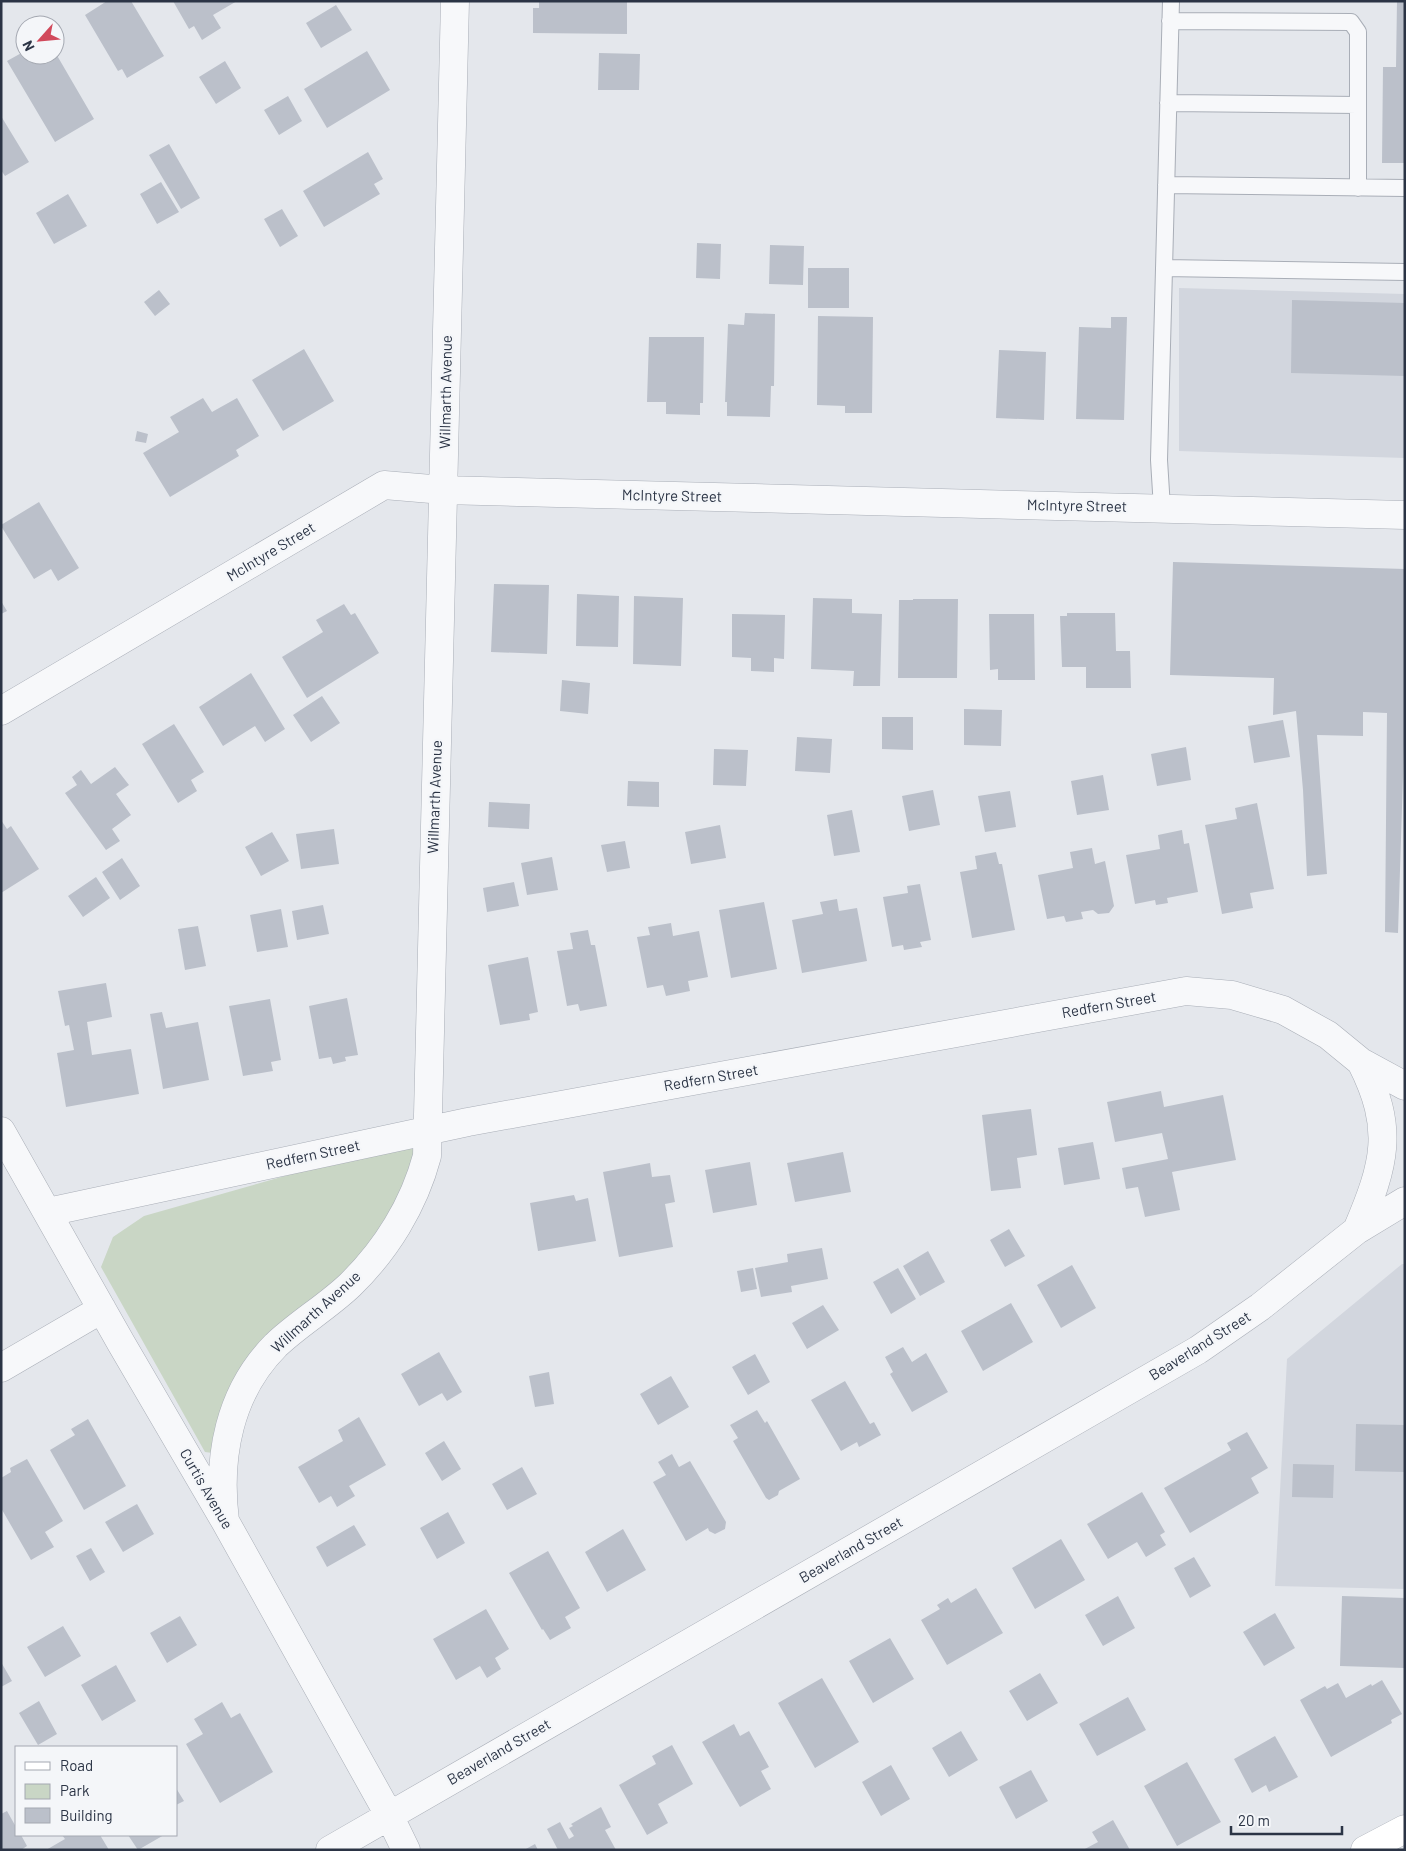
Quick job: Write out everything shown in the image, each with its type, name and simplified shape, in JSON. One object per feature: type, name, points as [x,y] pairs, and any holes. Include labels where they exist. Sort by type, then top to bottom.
[{"type":"street","name":"Willmarth Avenue","points":[[225,1521],[221,1492],[223,1454],[232,1417],[244,1391],[258,1367],[276,1345],[350,1285],[387,1242],[405,1212],[422,1175],[426,1156],[455,1]]},
{"type":"street","name":"McIntyre Street","points":[[1,711],[384,485],[443,490],[1405,515]]},
{"type":"street","name":"Redfern Street","points":[[48,1212],[427,1131],[1186,991],[1232,995],[1283,1010],[1328,1035],[1361,1062]]},
{"type":"street","points":[[1361,1062],[1405,1086]]},
{"type":"street","name":"Beaverland Street","points":[[1356,1230],[1378,1177],[1382,1154],[1383,1130],[1379,1106],[1372,1083],[1361,1062]]},
{"type":"street","name":"Curtis Avenue","points":[[1,1131],[225,1521],[389,1815],[406,1850]]},
{"type":"street","name":"Beaverland Street","points":[[330,1850],[1198,1350],[1260,1307],[1356,1230],[1405,1201]]},
{"type":"street","points":[[1,1368],[102,1309]]},
{"type":"street","points":[[1365,1850],[1405,1829]]},
{"type":"lane","points":[[1162,508],[1159,460],[1171,1]]},
{"type":"lane","points":[[1170,21],[1351,22],[1358,32],[1358,188]]},
{"type":"lane","points":[[1168,103],[1357,105]]},
{"type":"lane","points":[[1166,185],[1405,188]]},
{"type":"lane","points":[[1164,268],[1405,272]]},
{"type":"shaded area","points":[[1179,288],[1405,294],[1405,458],[1179,451]]},
{"type":"shaded area","points":[[1402,1264],[1405,1264],[1405,1589],[1275,1586],[1287,1359]]},
{"type":"green space","points":[[422,1137],[384,1237],[273,1342],[220,1454],[205,1452],[101,1267],[113,1237],[144,1216]]},
{"type":"building","points":[[107,1],[131,1],[164,56],[127,78],[122,69],[118,71],[85,15]]},
{"type":"building","points":[[173,1],[237,1],[213,15],[221,28],[202,40],[194,26],[189,29]]},
{"type":"building","points":[[539,1],[627,1],[627,34],[533,33],[533,8],[539,8]]},
{"type":"building","points":[[1397,1],[1405,1],[1405,163],[1382,163],[1383,67],[1396,67]]},
{"type":"building","points":[[336,5],[352,30],[321,48],[306,23]]},
{"type":"building","points":[[367,51],[390,90],[327,128],[304,89]]},
{"type":"building","points":[[599,53],[640,54],[639,90],[598,90]]},
{"type":"building","points":[[15,57],[15,65],[63,65],[94,119],[55,142],[7,61]]},
{"type":"building","points":[[225,61],[241,88],[216,104],[199,77]]},
{"type":"building","points":[[288,96],[302,121],[279,135],[264,110]]},
{"type":"building","points":[[1,116],[29,162],[5,176],[1,170]]},
{"type":"building","points":[[169,144],[200,198],[181,209],[149,155]]},
{"type":"building","points":[[368,152],[383,179],[374,184],[380,194],[324,227],[303,191]]},
{"type":"building","points":[[161,182],[179,212],[157,224],[140,194]]},
{"type":"building","points":[[68,194],[87,226],[54,244],[36,213]]},
{"type":"building","points":[[282,209],[298,236],[280,247],[264,219]]},
{"type":"building","points":[[697,243],[721,244],[720,279],[696,278]]},
{"type":"building","points":[[770,245],[804,246],[803,285],[769,284]]},
{"type":"building","points":[[808,268],[849,268],[849,308],[808,308]]},
{"type":"building","points":[[159,290],[170,304],[155,316],[144,302]]},
{"type":"building","points":[[1292,300],[1405,303],[1405,376],[1291,373]]},
{"type":"building","points":[[745,313],[775,314],[774,386],[771,386],[770,417],[727,416],[727,402],[725,402],[728,324],[744,325]]},
{"type":"building","points":[[818,316],[873,317],[872,413],[845,413],[845,406],[817,405]]},
{"type":"building","points":[[1111,317],[1127,317],[1124,420],[1076,419],[1079,327],[1111,328]]},
{"type":"building","points":[[649,337],[704,337],[703,403],[700,403],[700,415],[666,414],[666,402],[647,402]]},
{"type":"building","points":[[304,349],[334,401],[283,431],[252,380]]},
{"type":"building","points":[[999,350],[1046,352],[1044,420],[996,418]]},
{"type":"building","points":[[203,398],[212,412],[237,398],[259,436],[236,450],[239,456],[170,497],[143,453],[179,432],[170,417]]},
{"type":"building","points":[[137,431],[148,434],[146,443],[135,441]]},
{"type":"building","points":[[39,502],[79,568],[58,581],[51,569],[34,579],[1,526]]},
{"type":"building","points":[[1173,562],[1405,569],[1405,713],[1398,933],[1385,932],[1387,713],[1363,712],[1363,736],[1317,735],[1327,874],[1307,876],[1303,790],[1296,711],[1273,715],[1274,678],[1170,675]]},
{"type":"building","points":[[494,584],[549,585],[547,654],[491,652]]},
{"type":"building","points":[[577,594],[619,596],[618,647],[576,646]]},
{"type":"building","points":[[634,596],[683,598],[681,666],[633,664]]},
{"type":"building","points":[[813,598],[852,599],[852,613],[882,614],[880,686],[853,686],[854,671],[811,669]]},
{"type":"building","points":[[958,599],[957,678],[898,678],[899,600]]},
{"type":"building","points":[[1,601],[7,611],[1,614]]},
{"type":"building","points":[[344,604],[351,615],[355,613],[379,653],[307,698],[282,657],[323,632],[316,620]]},
{"type":"building","points":[[1067,613],[1115,613],[1116,651],[1130,651],[1131,688],[1086,688],[1086,667],[1062,667],[1060,616],[1067,616]]},
{"type":"building","points":[[732,614],[785,615],[784,659],[774,658],[774,672],[751,671],[751,658],[732,657]]},
{"type":"building","points":[[989,614],[1034,614],[1035,680],[998,680],[998,669],[990,670]]},
{"type":"building","points":[[251,673],[285,729],[265,742],[255,726],[223,746],[199,707]]},
{"type":"building","points":[[562,680],[590,683],[588,714],[560,711]]},
{"type":"building","points":[[322,696],[340,723],[311,742],[293,715]]},
{"type":"building","points":[[964,709],[1002,710],[1001,746],[964,745]]},
{"type":"building","points":[[882,717],[913,717],[913,750],[882,749]]},
{"type":"building","points":[[1283,720],[1290,757],[1254,763],[1248,726]]},
{"type":"building","points":[[174,724],[204,772],[191,780],[197,791],[178,803],[142,744]]},
{"type":"building","points":[[797,737],[832,739],[830,773],[795,771]]},
{"type":"building","points":[[1186,747],[1191,780],[1157,786],[1151,754]]},
{"type":"building","points":[[714,749],[748,750],[746,786],[713,785]]},
{"type":"building","points":[[115,767],[129,785],[116,794],[131,815],[112,829],[120,841],[106,850],[65,793],[77,785],[72,777],[81,770],[91,784]]},
{"type":"building","points":[[1103,775],[1109,810],[1077,815],[1071,781]]},
{"type":"building","points":[[628,781],[659,782],[659,807],[627,806]]},
{"type":"building","points":[[933,790],[940,825],[909,831],[902,796]]},
{"type":"building","points":[[1010,791],[1016,827],[985,832],[978,796]]},
{"type":"building","points":[[489,802],[530,804],[529,829],[488,827]]},
{"type":"building","points":[[1257,803],[1274,889],[1250,893],[1253,908],[1222,914],[1205,825],[1237,819],[1235,808]]},
{"type":"building","points":[[852,810],[860,852],[834,856],[827,815]]},
{"type":"building","points":[[1,820],[7,829],[11,826],[39,869],[1,893]]},
{"type":"building","points":[[720,825],[726,858],[691,864],[685,832]]},
{"type":"building","points":[[334,829],[339,864],[301,869],[296,834]]},
{"type":"building","points":[[1182,830],[1184,844],[1189,843],[1198,892],[1167,898],[1168,903],[1156,905],[1155,900],[1135,904],[1126,855],[1160,849],[1158,835]]},
{"type":"building","points":[[272,832],[289,861],[261,876],[245,847]]},
{"type":"building","points":[[625,841],[630,868],[607,872],[601,845]]},
{"type":"building","points":[[1092,848],[1095,864],[1105,861],[1114,906],[1109,913],[1098,914],[1093,910],[1081,912],[1083,919],[1066,922],[1064,916],[1047,919],[1038,875],[1073,868],[1070,852]]},
{"type":"building","points":[[996,852],[999,864],[1002,864],[1015,930],[972,938],[960,872],[977,869],[975,856]]},
{"type":"building","points":[[552,857],[558,890],[527,895],[521,863]]},
{"type":"building","points":[[122,858],[140,886],[120,900],[102,872]]},
{"type":"building","points":[[96,877],[110,898],[83,917],[68,896]]},
{"type":"building","points":[[514,882],[519,906],[487,912],[483,888]]},
{"type":"building","points":[[920,884],[931,940],[920,942],[922,947],[904,950],[903,945],[892,947],[883,897],[908,893],[907,886]]},
{"type":"building","points":[[837,899],[839,911],[857,908],[867,961],[802,973],[792,920],[823,914],[820,902]]},
{"type":"building","points":[[764,902],[777,969],[731,978],[719,910]]},
{"type":"building","points":[[323,905],[329,934],[297,940],[292,911]]},
{"type":"building","points":[[281,909],[288,947],[257,952],[250,915]]},
{"type":"building","points":[[671,923],[673,936],[699,931],[708,977],[688,981],[690,991],[666,996],[663,985],[647,988],[637,937],[650,935],[648,927]]},
{"type":"building","points":[[198,926],[206,966],[185,970],[178,929]]},
{"type":"building","points":[[588,930],[591,945],[595,945],[607,1006],[580,1011],[578,1004],[567,1006],[557,951],[573,949],[570,933]]},
{"type":"building","points":[[528,957],[538,1012],[529,1014],[530,1020],[500,1025],[488,965]]},
{"type":"building","points":[[106,983],[112,1017],[87,1022],[92,1055],[131,1049],[139,1094],[66,1107],[57,1053],[74,1050],[69,1025],[65,1026],[58,991]]},
{"type":"building","points":[[347,998],[358,1055],[345,1057],[346,1061],[333,1064],[331,1057],[319,1059],[309,1006]]},
{"type":"building","points":[[270,999],[281,1060],[271,1062],[273,1071],[243,1076],[229,1006]]},
{"type":"building","points":[[162,1012],[166,1028],[198,1022],[209,1080],[163,1089],[150,1014]]},
{"type":"building","points":[[1161,1091],[1164,1107],[1223,1095],[1236,1160],[1172,1172],[1180,1210],[1145,1217],[1138,1187],[1126,1189],[1122,1168],[1168,1159],[1162,1133],[1115,1142],[1107,1102]]},
{"type":"building","points":[[1031,1109],[1037,1155],[1017,1158],[1021,1188],[991,1191],[982,1115]]},
{"type":"building","points":[[1093,1142],[1100,1179],[1064,1185],[1058,1148]]},
{"type":"building","points":[[843,1152],[851,1192],[795,1202],[787,1163]]},
{"type":"building","points":[[750,1162],[757,1205],[713,1213],[705,1170]]},
{"type":"building","points":[[650,1163],[652,1177],[670,1175],[675,1202],[665,1204],[673,1247],[619,1257],[603,1172]]},
{"type":"building","points":[[574,1195],[576,1201],[588,1198],[596,1241],[538,1251],[530,1203]]},
{"type":"building","points":[[1009,1229],[1025,1256],[1005,1267],[990,1240]]},
{"type":"building","points":[[822,1248],[828,1279],[791,1286],[792,1292],[761,1297],[755,1268],[788,1262],[787,1254]]},
{"type":"building","points":[[928,1251],[945,1282],[920,1296],[903,1266]]},
{"type":"building","points":[[1072,1265],[1096,1308],[1061,1328],[1037,1285]]},
{"type":"building","points":[[753,1268],[757,1289],[741,1292],[737,1271]]},
{"type":"building","points":[[898,1268],[916,1299],[891,1314],[873,1282]]},
{"type":"building","points":[[1011,1303],[1033,1342],[983,1371],[961,1331]]},
{"type":"building","points":[[823,1305],[839,1330],[807,1349],[792,1323]]},
{"type":"building","points":[[903,1347],[912,1362],[926,1353],[948,1392],[912,1412],[890,1374],[893,1372],[885,1357]]},
{"type":"building","points":[[439,1352],[462,1392],[447,1401],[442,1393],[419,1406],[401,1374]]},
{"type":"building","points":[[755,1354],[770,1382],[748,1395],[732,1367]]},
{"type":"building","points":[[549,1372],[554,1404],[535,1407],[529,1376]]},
{"type":"building","points":[[671,1376],[689,1407],[658,1425],[640,1394]]},
{"type":"building","points":[[845,1381],[870,1424],[874,1422],[881,1435],[859,1447],[857,1442],[841,1451],[811,1400]]},
{"type":"building","points":[[757,1410],[765,1423],[767,1421],[800,1479],[779,1491],[778,1495],[769,1500],[766,1498],[733,1441],[738,1438],[730,1425]]},
{"type":"building","points":[[359,1417],[386,1465],[349,1486],[355,1496],[337,1507],[331,1496],[319,1503],[298,1467],[343,1441],[338,1430]]},
{"type":"building","points":[[88,1419],[126,1486],[84,1510],[50,1450],[75,1435],[71,1429]]},
{"type":"building","points":[[1356,1424],[1405,1425],[1405,1472],[1355,1471]]},
{"type":"building","points":[[1247,1432],[1268,1468],[1251,1478],[1259,1493],[1190,1533],[1164,1488],[1231,1450],[1227,1443]]},
{"type":"building","points":[[444,1441],[461,1469],[442,1481],[425,1453]]},
{"type":"building","points":[[672,1454],[679,1467],[690,1461],[726,1522],[725,1529],[715,1534],[709,1531],[708,1528],[686,1541],[653,1482],[666,1475],[658,1462]]},
{"type":"building","points":[[27,1459],[63,1521],[45,1532],[54,1547],[31,1560],[1,1508],[1,1478],[11,1472],[10,1468]]},
{"type":"building","points":[[1293,1464],[1334,1465],[1333,1498],[1292,1497]]},
{"type":"building","points":[[522,1467],[537,1494],[507,1510],[492,1484]]},
{"type":"building","points":[[1142,1492],[1165,1532],[1160,1535],[1166,1545],[1146,1557],[1137,1542],[1108,1559],[1087,1524]]},
{"type":"building","points":[[137,1504],[154,1534],[123,1552],[105,1522]]},
{"type":"building","points":[[448,1512],[465,1543],[437,1559],[420,1528]]},
{"type":"building","points":[[354,1525],[366,1545],[327,1567],[316,1547]]},
{"type":"building","points":[[623,1529],[646,1570],[607,1592],[585,1552]]},
{"type":"building","points":[[1061,1539],[1085,1580],[1035,1609],[1012,1568]]},
{"type":"building","points":[[91,1548],[105,1572],[90,1581],[76,1556]]},
{"type":"building","points":[[548,1551],[580,1608],[565,1617],[571,1628],[550,1640],[542,1630],[509,1573]]},
{"type":"building","points":[[1194,1557],[1211,1586],[1190,1598],[1174,1568]]},
{"type":"building","points":[[976,1588],[1003,1633],[947,1665],[921,1620],[940,1609],[937,1605],[948,1598],[951,1603]]},
{"type":"building","points":[[1118,1596],[1135,1628],[1103,1646],[1085,1615]]},
{"type":"building","points":[[1342,1596],[1405,1598],[1405,1668],[1340,1666]]},
{"type":"building","points":[[486,1609],[509,1649],[495,1658],[501,1669],[487,1678],[480,1666],[456,1680],[433,1639]]},
{"type":"building","points":[[1275,1613],[1295,1648],[1264,1666],[1243,1632]]},
{"type":"building","points":[[180,1616],[197,1645],[167,1663],[150,1633]]},
{"type":"building","points":[[63,1626],[81,1656],[45,1677],[27,1647]]},
{"type":"building","points":[[890,1638],[914,1679],[873,1703],[849,1661]]},
{"type":"building","points":[[1,1662],[12,1681],[1,1687]]},
{"type":"building","points":[[116,1665],[136,1701],[102,1721],[81,1685]]},
{"type":"building","points":[[1040,1673],[1058,1703],[1027,1721],[1009,1691]]},
{"type":"building","points":[[822,1678],[859,1742],[815,1768],[778,1703]]},
{"type":"building","points":[[1382,1680],[1402,1714],[1391,1720],[1392,1723],[1331,1757],[1300,1700],[1325,1686],[1327,1689],[1338,1683],[1346,1698]]},
{"type":"building","points":[[1128,1697],[1146,1730],[1097,1756],[1079,1724]]},
{"type":"building","points":[[39,1701],[57,1734],[38,1745],[19,1713]]},
{"type":"building","points":[[222,1702],[231,1718],[240,1713],[273,1772],[220,1803],[186,1744],[203,1734],[194,1719]]},
{"type":"building","points":[[734,1724],[740,1736],[749,1731],[769,1767],[761,1771],[771,1789],[740,1807],[702,1742]]},
{"type":"building","points":[[961,1731],[978,1760],[949,1777],[932,1748]]},
{"type":"building","points":[[1275,1736],[1298,1777],[1269,1792],[1266,1785],[1252,1793],[1234,1759]]},
{"type":"building","points":[[672,1745],[693,1784],[658,1804],[668,1823],[647,1835],[619,1785],[656,1764],[652,1756]]},
{"type":"building","points":[[1187,1762],[1221,1822],[1177,1846],[1144,1786]]},
{"type":"building","points":[[891,1765],[910,1799],[881,1816],[862,1782]]},
{"type":"building","points":[[1031,1770],[1048,1801],[1016,1819],[999,1787]]},
{"type":"building","points":[[178,1791],[184,1801],[178,1804]]},
{"type":"building","points":[[601,1807],[611,1827],[605,1830],[616,1850],[558,1850],[547,1829],[560,1822],[569,1839],[574,1836],[569,1828],[573,1826],[571,1824]]},
{"type":"building","points":[[7,1811],[15,1825],[15,1836],[22,1836],[27,1846],[21,1850],[1,1850],[1,1814]]},
{"type":"building","points":[[1113,1820],[1130,1850],[1083,1850],[1098,1842],[1092,1832]]},
{"type":"building","points":[[63,1836],[101,1836],[109,1850],[46,1850],[65,1839]]},
{"type":"building","points":[[129,1836],[162,1836],[138,1850]]},
{"type":"building","points":[[535,1844],[538,1850],[524,1850]]}]
